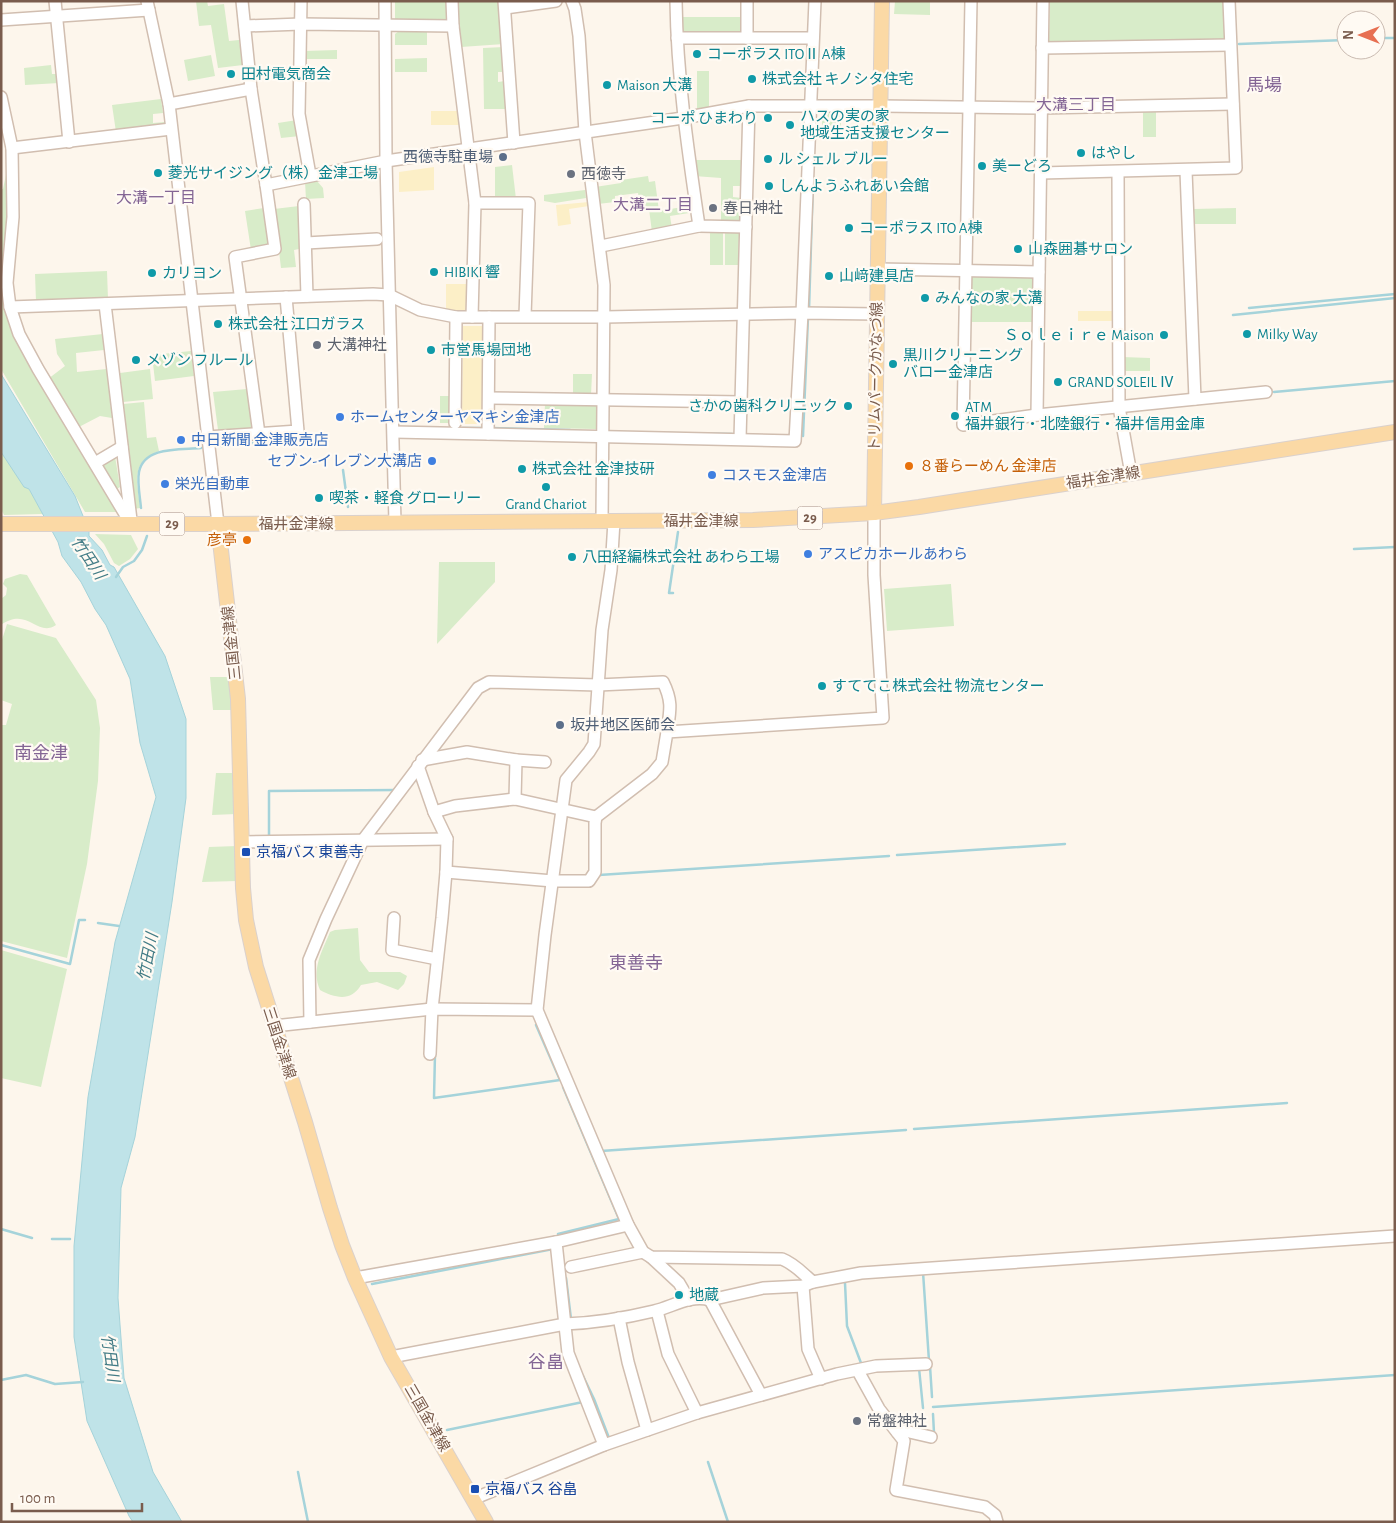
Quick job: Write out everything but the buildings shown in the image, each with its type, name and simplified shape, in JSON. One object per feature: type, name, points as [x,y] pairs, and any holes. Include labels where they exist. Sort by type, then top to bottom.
[{"type":"main road","name":"トリムパークかなづ線","points":[[874,514],[882,1]]},
{"type":"main road","name":"福井金津線","points":[[8,524],[766,520],[874,514],[1395,432]]},
{"type":"main road","name":"三国金津線","points":[[218,524],[238,699],[246,920],[256,967],[330,1208],[355,1278],[392,1357],[486,1522]]},
{"type":"street","points":[[55,1],[69,142]]},
{"type":"street","points":[[242,1],[252,89],[275,249],[236,257],[258,434]]},
{"type":"street","points":[[301,1],[299,114],[310,175]]},
{"type":"street","points":[[385,1],[386,160],[395,523]]},
{"type":"street","points":[[452,1],[453,26],[475,203],[472,317]]},
{"type":"street","points":[[514,143],[505,4],[556,1]]},
{"type":"street","points":[[572,1],[579,36],[585,132],[601,246],[604,285],[603,437],[611,570],[602,630],[594,744],[566,780],[537,1010],[628,1226],[647,1254],[679,1283],[689,1300]]},
{"type":"street","points":[[676,1],[683,118],[699,226]]},
{"type":"street","points":[[747,1],[747,38]]},
{"type":"street","points":[[394,432],[795,441],[815,1]]},
{"type":"street","points":[[970,1],[963,425],[1037,415],[1266,392]]},
{"type":"street","points":[[1037,415],[1043,1]]},
{"type":"street","points":[[1041,174],[1236,168],[1229,1]]},
{"type":"street","points":[[1,20],[148,6],[168,104],[218,524]]},
{"type":"street","points":[[245,26],[302,24],[453,26]]},
{"type":"street","points":[[677,38],[813,38]]},
{"type":"street","points":[[1042,48],[1230,44]]},
{"type":"street","points":[[168,104],[252,89]]},
{"type":"street","points":[[1,97],[12,148],[13,218],[7,283],[10,307],[19,334],[38,369],[95,463],[129,524]]},
{"type":"street","points":[[266,185],[386,160],[469,150],[683,118],[749,106],[1041,108],[1233,104]]},
{"type":"street","points":[[740,439],[749,106]]},
{"type":"street","points":[[12,148],[171,129]]},
{"type":"street","points":[[1186,170],[1195,399]]},
{"type":"street","points":[[1118,172],[1119,407],[1131,474]]},
{"type":"street","points":[[475,203],[529,203],[525,316]]},
{"type":"street","points":[[304,204],[307,296]]},
{"type":"street","points":[[601,246],[699,226],[746,227]]},
{"type":"street","points":[[306,244],[377,239]]},
{"type":"street","points":[[878,269],[1039,272]]},
{"type":"street","points":[[10,307],[240,300],[307,296],[389,295],[420,310],[456,317],[605,317],[802,313],[877,314]]},
{"type":"street","points":[[207,438],[298,431],[286,297]]},
{"type":"street","points":[[105,304],[129,524]]},
{"type":"street","points":[[488,434],[489,316]]},
{"type":"street","points":[[455,423],[456,317]]},
{"type":"street","points":[[489,398],[741,402]]},
{"type":"street","points":[[95,463],[122,447]]},
{"type":"street","points":[[667,732],[883,718],[874,581],[874,514]]},
{"type":"street","points":[[310,1022],[309,960],[363,840],[478,688],[489,682],[598,685],[663,682],[669,694],[671,705],[662,762],[652,774],[596,818],[595,872],[589,881],[553,881],[446,872]]},
{"type":"street","points":[[420,763],[467,752],[516,760],[545,762]]},
{"type":"street","points":[[515,799],[516,760]]},
{"type":"street","points":[[420,763],[434,812],[446,839],[446,872],[432,1009],[430,1054]]},
{"type":"street","points":[[434,812],[455,806],[515,799],[596,818]]},
{"type":"street","points":[[242,842],[446,839]]},
{"type":"street","points":[[394,918],[392,950],[437,959]]},
{"type":"street","points":[[274,1026],[432,1009],[537,1010]]},
{"type":"street","points":[[355,1278],[556,1242],[628,1226]]},
{"type":"street","points":[[392,1357],[565,1324],[588,1323],[656,1311],[701,1297],[710,1300],[763,1288],[808,1284],[861,1273],[1395,1236]]},
{"type":"street","points":[[556,1242],[568,1352],[604,1446]]},
{"type":"street","points":[[571,1267],[647,1254],[782,1259],[793,1263],[803,1274],[808,1284],[808,1349],[820,1379]]},
{"type":"street","points":[[710,1300],[761,1395]]},
{"type":"street","points":[[656,1311],[668,1354],[697,1413]]},
{"type":"street","points":[[619,1318],[628,1362],[647,1430]]},
{"type":"street","points":[[473,1499],[604,1446],[697,1413],[836,1374],[876,1366],[926,1364]]},
{"type":"street","points":[[858,1371],[879,1409],[904,1441],[896,1490],[985,1507],[995,1515],[996,1522]]},
{"type":"street","points":[[897,1432],[905,1430],[931,1437]]},
{"type":"shaded area","points":[[296,67],[296,78],[255,79],[255,68]]},
{"type":"green space","points":[[196,1],[207,1],[208,6],[224,4],[229,41],[239,40],[243,65],[218,68],[211,25],[199,26]]},
{"type":"green space","points":[[395,1],[449,1],[450,18],[446,22],[395,20]]},
{"type":"green space","points":[[455,1],[501,1],[504,44],[461,47]]},
{"type":"green space","points":[[895,1],[930,1],[930,15],[894,14]]},
{"type":"green space","points":[[1050,1],[1226,1],[1227,37],[1224,40],[1049,42]]},
{"type":"green space","points":[[679,17],[742,17],[743,32],[738,36],[684,36],[679,32]]},
{"type":"green space","points":[[399,31],[427,31],[427,45],[395,45],[395,34]]},
{"type":"green space","points":[[504,47],[505,72],[498,72],[498,82],[505,81],[507,109],[484,109],[483,48]]},
{"type":"green space","points":[[337,50],[337,59],[304,59],[304,51]]},
{"type":"green space","points":[[211,55],[215,76],[188,81],[184,60]]},
{"type":"green space","points":[[427,58],[427,72],[395,72],[395,59]]},
{"type":"green space","points":[[51,65],[52,74],[58,74],[59,83],[25,85],[24,68]]},
{"type":"green space","points":[[697,71],[709,71],[709,108],[697,109]]},
{"type":"green space","points":[[161,99],[163,113],[153,114],[153,123],[165,122],[165,125],[116,132],[112,105]]},
{"type":"green space","points":[[822,111],[841,111],[841,136],[822,136]]},
{"type":"green space","points":[[1143,111],[1156,111],[1156,137],[1143,137]]},
{"type":"green space","points":[[297,120],[300,136],[281,138],[278,123]]},
{"type":"green space","points":[[692,160],[743,160],[743,186],[733,186],[733,197],[742,198],[741,223],[721,225],[721,178],[694,176]]},
{"type":"green space","points":[[8,165],[8,209],[3,277],[3,294],[7,315],[29,366],[118,512],[85,512],[1,369],[1,189],[3,189]]},
{"type":"green space","points":[[512,165],[516,199],[495,199],[495,167]]},
{"type":"green space","points":[[648,176],[649,182],[655,181],[659,211],[688,206],[689,213],[670,216],[672,229],[652,232],[649,209],[641,210],[638,193],[615,196],[615,202],[598,204],[595,187],[621,183],[621,180]]},
{"type":"green space","points":[[317,181],[323,188],[324,198],[306,199],[305,182]]},
{"type":"green space","points":[[585,190],[586,198],[555,203],[544,201],[544,195]]},
{"type":"green space","points":[[299,206],[304,248],[294,250],[296,267],[281,268],[274,209]]},
{"type":"green space","points":[[264,208],[270,244],[267,248],[251,250],[245,211]]},
{"type":"green space","points":[[1236,208],[1236,224],[1195,224],[1194,209]]},
{"type":"green space","points":[[710,232],[723,232],[723,265],[710,265]]},
{"type":"green space","points":[[725,233],[739,233],[738,265],[725,265]]},
{"type":"green space","points":[[107,271],[108,299],[36,301],[35,274]]},
{"type":"green space","points":[[968,275],[1032,275],[1032,322],[968,322]]},
{"type":"green space","points":[[103,334],[104,350],[76,353],[77,372],[107,369],[112,418],[100,416],[77,428],[48,379],[65,366],[57,354],[55,339]]},
{"type":"green space","points":[[191,351],[194,376],[155,381],[152,355]]},
{"type":"green space","points":[[1122,357],[1150,358],[1150,371],[1122,371]]},
{"type":"green space","points":[[150,369],[153,399],[123,402],[120,373]]},
{"type":"green space","points":[[573,374],[592,374],[591,395],[573,395]]},
{"type":"green space","points":[[247,389],[252,427],[249,430],[221,433],[218,430],[213,392]]},
{"type":"green space","points":[[440,396],[450,396],[450,423],[440,423]]},
{"type":"green space","points":[[144,402],[147,438],[156,437],[159,451],[149,456],[139,467],[137,482],[140,508],[134,509],[123,404]]},
{"type":"green space","points":[[545,404],[596,405],[599,408],[599,426],[596,429],[544,428]]},
{"type":"green space","points":[[1,452],[29,489],[43,514],[4,515],[1,509]]},
{"type":"green space","points":[[115,456],[120,487],[117,489],[101,464]]},
{"type":"green space","points":[[95,534],[131,535],[138,549],[130,559],[119,566],[114,563],[104,544]]},
{"type":"green space","points":[[439,562],[495,562],[495,582],[437,644]]},
{"type":"green space","points":[[20,574],[27,575],[56,625],[43,628],[18,619],[10,620],[1,625],[1,599],[6,595],[7,588],[3,584],[5,579]]},
{"type":"green space","points":[[951,584],[954,626],[887,631],[884,589]]},
{"type":"green space","points":[[7,624],[56,638],[96,700],[100,728],[98,781],[87,864],[67,958],[1,941],[1,725],[6,725],[12,704],[1,700],[1,643]]},
{"type":"green space","points":[[210,677],[233,677],[234,710],[213,710]]},
{"type":"green space","points":[[216,773],[236,773],[236,814],[212,815]]},
{"type":"green space","points":[[237,846],[237,881],[202,882],[209,847]]},
{"type":"green space","points":[[358,928],[360,960],[369,972],[400,972],[407,976],[404,984],[398,990],[377,982],[361,985],[352,994],[342,997],[320,990],[317,968],[330,932]]},
{"type":"green space","points":[[1,950],[67,969],[41,1087],[1,1078]]},
{"type":"sand","points":[[431,111],[460,111],[461,125],[431,125]]},
{"type":"sand","points":[[434,167],[434,190],[399,192],[399,172]]},
{"type":"sand","points":[[589,202],[589,206],[569,209],[571,224],[558,226],[556,205]]},
{"type":"sand","points":[[446,284],[468,284],[467,311],[464,314],[446,314]]},
{"type":"sand","points":[[1078,311],[1114,311],[1114,321],[1078,321]]},
{"type":"sand","points":[[463,326],[484,326],[484,424],[462,424]]},
{"type":"water","name":"竹田川","points":[[1,374],[75,496],[89,531],[89,536],[102,550],[110,565],[114,567],[165,656],[186,719],[186,798],[172,902],[135,1137],[121,1188],[118,1298],[124,1378],[153,1472],[182,1522],[133,1522],[129,1516],[87,1421],[74,1337],[74,1246],[88,1097],[115,942],[156,797],[140,743],[130,679],[106,625],[81,582],[62,556],[58,542],[29,489],[24,487],[1,452]]},
{"type":"waterway","points":[[1386,38],[1395,38]]},
{"type":"waterway","points":[[1239,44],[1336,40]]},
{"type":"waterway","points":[[815,130],[816,110]]},
{"type":"waterway","points":[[809,310],[813,180]]},
{"type":"waterway","points":[[1249,308],[1395,294]]},
{"type":"waterway","points":[[1233,315],[1395,298]]},
{"type":"waterway","points":[[803,436],[808,317]]},
{"type":"waterway","points":[[1274,392],[1395,381]]},
{"type":"waterway","points":[[463,428],[485,428]]},
{"type":"waterway","points":[[491,428],[570,430]]},
{"type":"waterway","points":[[668,433],[732,434]]},
{"type":"waterway","points":[[221,446],[305,438]]},
{"type":"waterway","points":[[141,508],[138,485],[142,464],[148,458],[164,451],[201,448]]},
{"type":"waterway","points":[[343,470],[348,507]]},
{"type":"waterway","points":[[673,593],[669,593],[678,532]]},
{"type":"waterway","points":[[116,577],[123,567],[134,561],[142,550],[147,536]]},
{"type":"waterway","points":[[1354,549],[1395,547]]},
{"type":"waterway","points":[[269,837],[269,791],[396,790]]},
{"type":"waterway","points":[[897,855],[1065,844]]},
{"type":"waterway","points":[[599,875],[889,856]]},
{"type":"waterway","points":[[1,945],[70,964],[79,920],[85,920]]},
{"type":"waterway","points":[[98,923],[119,926]]},
{"type":"waterway","points":[[435,1054],[434,1098],[560,1080],[536,1025]]},
{"type":"waterway","points":[[558,1234],[619,1219],[563,1087]]},
{"type":"waterway","points":[[914,1129],[1287,1103]]},
{"type":"waterway","points":[[601,1151],[906,1130]]},
{"type":"waterway","points":[[1,1229],[32,1238]]},
{"type":"waterway","points":[[52,1239],[70,1239]]},
{"type":"waterway","points":[[372,1284],[553,1249]]},
{"type":"waterway","points":[[923,1272],[929,1361]]},
{"type":"waterway","points":[[566,1278],[571,1319]]},
{"type":"waterway","points":[[845,1283],[847,1326],[861,1363],[864,1366]]},
{"type":"waterway","points":[[930,1366],[932,1397]]},
{"type":"waterway","points":[[919,1368],[923,1408]]},
{"type":"waterway","points":[[1,1380],[26,1375],[55,1384],[83,1382]]},
{"type":"waterway","points":[[933,1407],[1395,1375]]},
{"type":"waterway","points":[[583,1376],[609,1438]]},
{"type":"waterway","points":[[447,1430],[583,1402]]},
{"type":"waterway","points":[[933,1414],[934,1433]]},
{"type":"waterway","points":[[708,1462],[728,1522]]},
{"type":"waterway","points":[[298,1472],[308,1522]]},
{"type":"place","name":"コーポラス ITOⅡ A棟","points":[[697,54]]},
{"type":"place","name":"田村電気商会","points":[[231,74]]},
{"type":"place","name":"株式会社 キノシタ住宅","points":[[752,79]]},
{"type":"place","name":"Maison 大溝","points":[[607,85]]},
{"type":"place","name":"コーポ ひまわり","points":[[768,118]]},
{"type":"place","name":"ハスの実の家 地域生活支援センター","points":[[790,125]]},
{"type":"place","name":"はやし","points":[[1081,153]]},
{"type":"place","name":"西徳寺駐車場","points":[[503,157]]},
{"type":"place","name":"ル シェル ブルー","points":[[768,159]]},
{"type":"place","name":"美ーどろ","points":[[982,166]]},
{"type":"place","name":"菱光サイジング（株）金津工場","points":[[158,173]]},
{"type":"place","name":"西徳寺","points":[[571,174]]},
{"type":"place","name":"しんようふれあい会館","points":[[769,186]]},
{"type":"place","name":"春日神社","points":[[713,208]]},
{"type":"place","name":"コーポラス ITO A棟","points":[[849,228]]},
{"type":"place","name":"山森囲碁サロン","points":[[1018,249]]},
{"type":"place","name":"HIBIKI 響","points":[[434,272]]},
{"type":"place","name":"カリヨン","points":[[152,273]]},
{"type":"place","name":"山﨑建具店","points":[[829,276]]},
{"type":"place","name":"みんなの家 大溝","points":[[925,298]]},
{"type":"place","name":"株式会社 江口ガラス","points":[[218,324]]},
{"type":"place","name":"Milky Way","points":[[1247,334]]},
{"type":"place","name":"Ｓｏｌｅｉｒｅ Maison","points":[[1164,335]]},
{"type":"place","name":"大溝神社","points":[[317,345]]},
{"type":"place","name":"市営馬場団地","points":[[431,350]]},
{"type":"place","name":"メゾン フルール","points":[[136,360]]},
{"type":"place","name":"黒川クリーニング バロー金津店","points":[[893,364]]},
{"type":"place","name":"GRAND SOLEIL Ⅳ","points":[[1058,382]]},
{"type":"place","name":"さかの歯科クリニック","points":[[848,406]]},
{"type":"place","name":"ATM 福井銀行・北陸銀行・福井信用金庫","points":[[955,416]]},
{"type":"place","name":"ホームセンターヤマキシ金津店","points":[[340,417]]},
{"type":"place","name":"中日新聞 金津販売店","points":[[181,440]]},
{"type":"place","name":"セブン-イレブン大溝店","points":[[432,461]]},
{"type":"place","name":"８番らーめん 金津店","points":[[909,466]]},
{"type":"place","name":"株式会社 金津技研","points":[[522,469]]},
{"type":"place","name":"コスモス金津店","points":[[712,475]]},
{"type":"place","name":"栄光自動車","points":[[165,484]]},
{"type":"place","name":"Grand Chariot","points":[[546,487]]},
{"type":"place","name":"喫茶・軽食 グローリー","points":[[319,498]]},
{"type":"place","name":"彦亭","points":[[247,540]]},
{"type":"place","name":"アスピカホールあわら","points":[[808,554]]},
{"type":"place","name":"八田経編株式会社 あわら工場","points":[[572,557]]},
{"type":"place","name":"すててこ株式会社 物流センター","points":[[822,686]]},
{"type":"place","name":"坂井地区医師会","points":[[560,725]]},
{"type":"place","name":"京福バス 東善寺","points":[[246,852]]},
{"type":"place","name":"地蔵","points":[[679,1295]]},
{"type":"place","name":"常盤神社","points":[[857,1421]]},
{"type":"place","name":"京福バス 谷畠","points":[[475,1489]]},
{"type":"district","name":"馬場","points":[[1264,86]]},
{"type":"district","name":"大溝三丁目","points":[[1076,105]]},
{"type":"district","name":"大溝一丁目","points":[[156,198]]},
{"type":"district","name":"大溝二丁目","points":[[653,205]]},
{"type":"district","name":"南金津","points":[[41,754]]},
{"type":"district","name":"東善寺","points":[[636,964]]},
{"type":"district","name":"谷畠","points":[[546,1363]]}]
